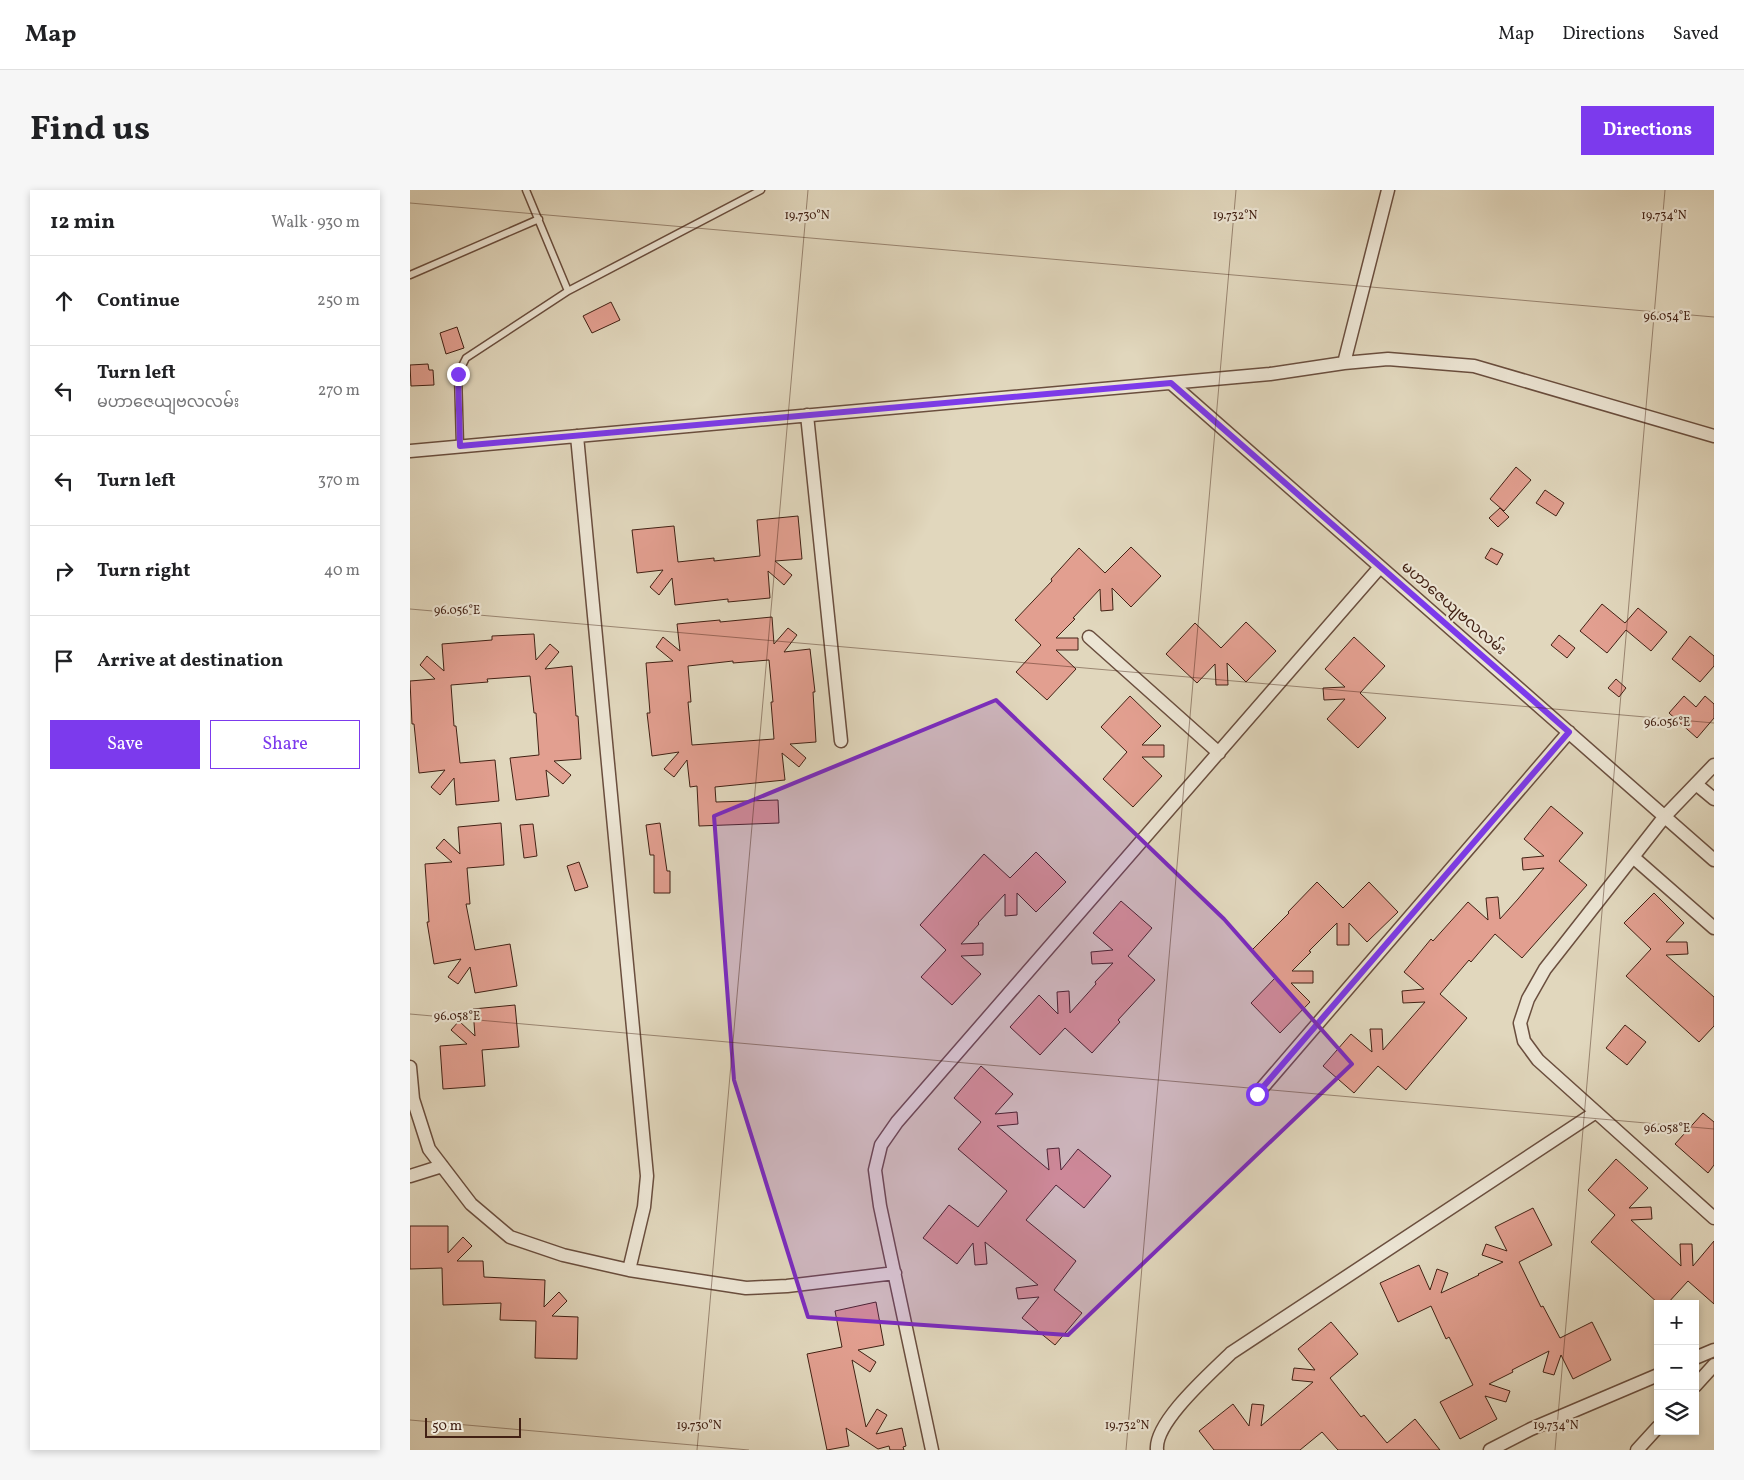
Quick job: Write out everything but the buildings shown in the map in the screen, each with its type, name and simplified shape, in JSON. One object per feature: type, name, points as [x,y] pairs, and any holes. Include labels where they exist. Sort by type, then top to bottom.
[{"type":"street","points":[[1344,363],[1388,190]]},
{"type":"street","points":[[410,451],[1270,374],[1344,363],[1388,359],[1474,366],[1714,436]]},
{"type":"street","name":"မဟာဇေယျဗလလမ်း","points":[[1171,383],[1714,860]]},
{"type":"street","points":[[807,416],[841,741]]},
{"type":"street","points":[[578,436],[647,1176],[644,1207],[629,1270]]},
{"type":"street","points":[[932,1450],[880,1206],[875,1170],[882,1145],[897,1122],[1380,567]]},
{"type":"street","points":[[1089,637],[1219,753]]},
{"type":"street","points":[[1257,1094],[1569,732]]},
{"type":"street","points":[[1714,765],[1665,816],[1545,969],[1528,999],[1520,1023],[1524,1041],[1538,1060],[1714,1218]]},
{"type":"street","points":[[1696,784],[1714,799]]},
{"type":"street","points":[[1633,858],[1714,928]]},
{"type":"street","points":[[410,1067],[413,1098],[429,1149],[471,1204],[510,1237],[563,1255],[629,1270],[746,1288],[787,1286],[894,1273]]},
{"type":"street","points":[[1157,1450],[1156,1444],[1167,1420],[1190,1393],[1232,1353],[1596,1112]]},
{"type":"street","points":[[410,1176],[442,1166]]},
{"type":"street","points":[[1699,1356],[1714,1350]]},
{"type":"street","points":[[1699,1382],[1714,1365]]},
{"type":"street","points":[[1490,1450],[1531,1429],[1654,1377]]},
{"type":"street","points":[[1637,1450],[1654,1431]]},
{"type":"lane","points":[[526,190],[568,291]]},
{"type":"lane","points":[[460,446],[458,374],[466,358],[568,291],[761,190]]},
{"type":"lane","points":[[410,275],[539,219]]},
{"type":"highlighted area","points":[[996,700],[1224,919],[1352,1064],[1068,1335],[808,1317],[734,1080],[714,816]]},
{"type":"route","points":[[458,374],[460,446],[1171,383],[1569,732],[1257,1094]]}]
